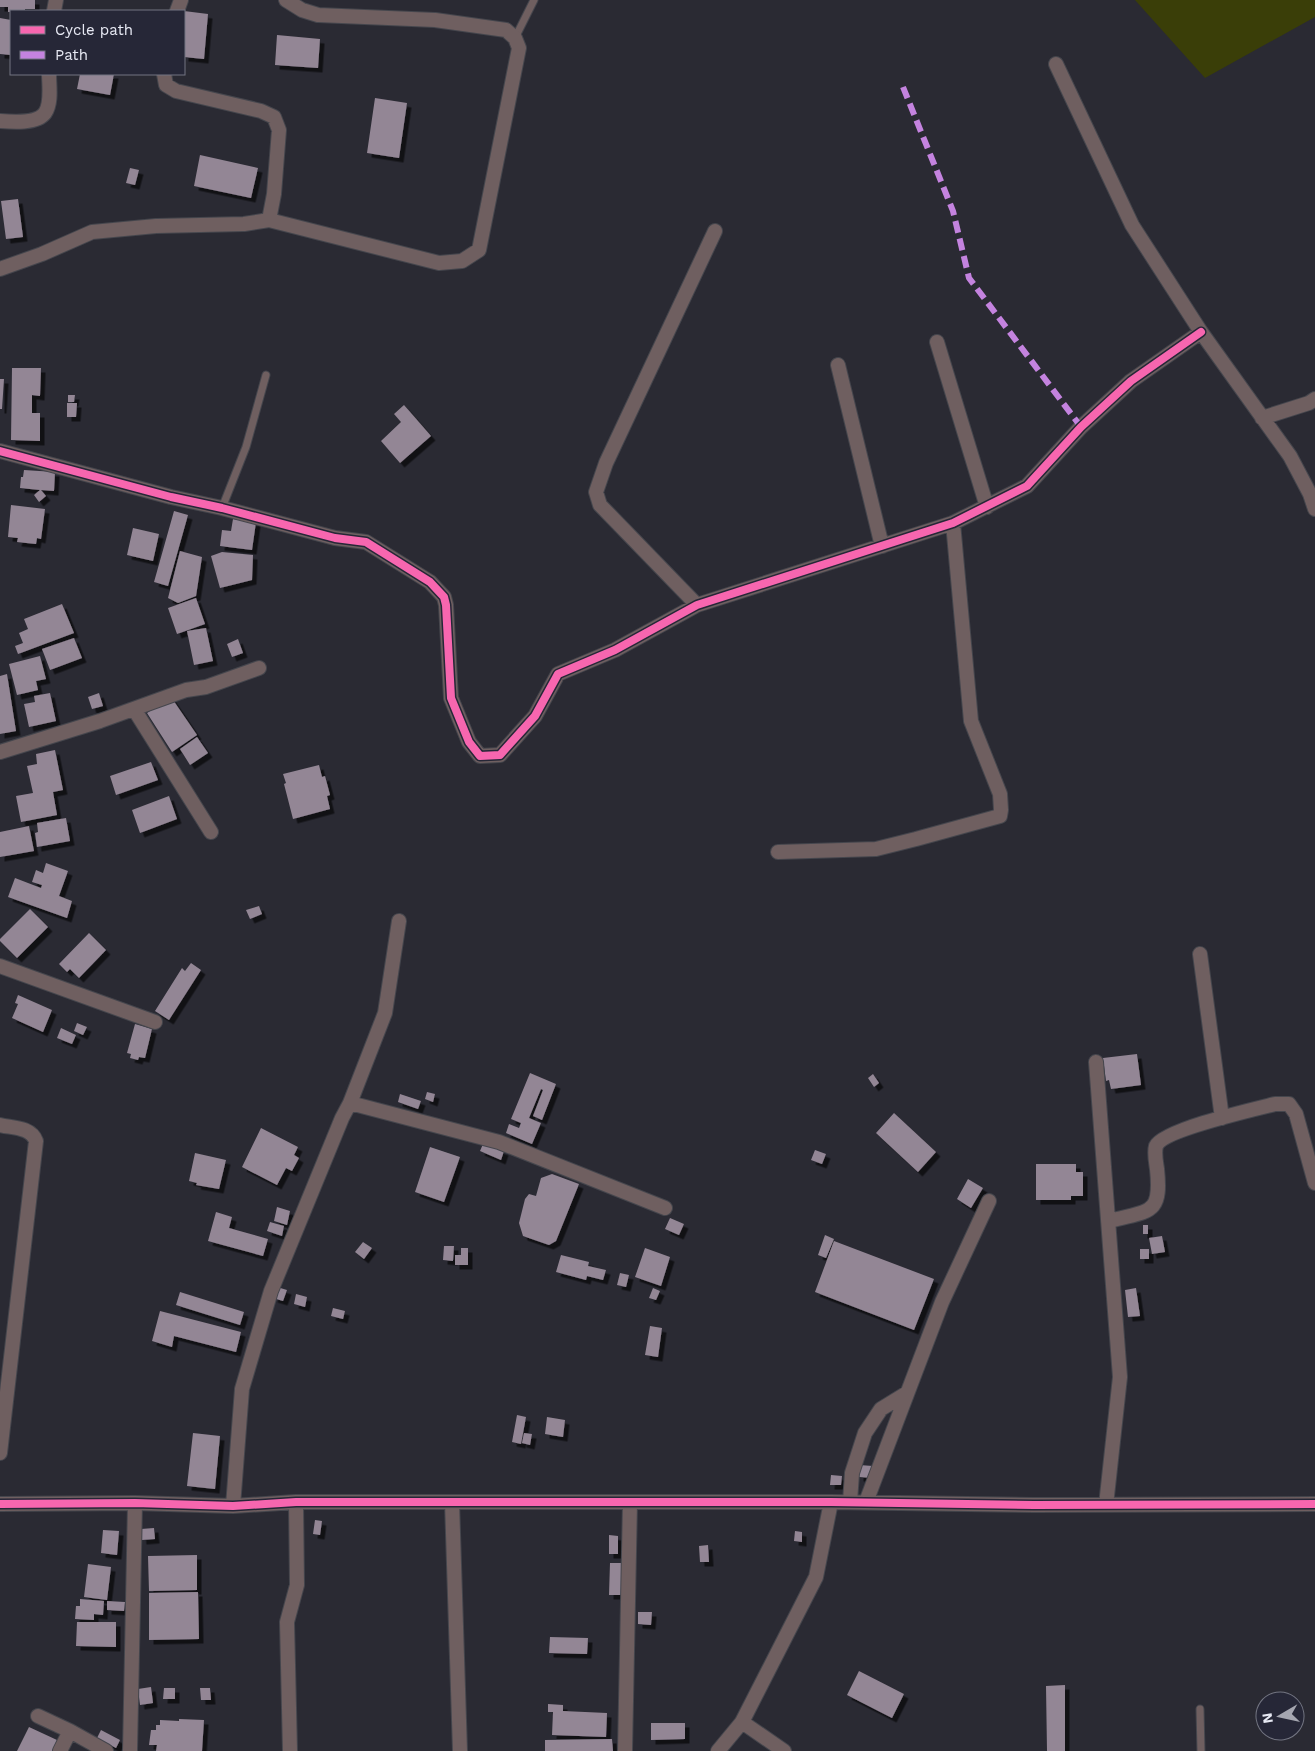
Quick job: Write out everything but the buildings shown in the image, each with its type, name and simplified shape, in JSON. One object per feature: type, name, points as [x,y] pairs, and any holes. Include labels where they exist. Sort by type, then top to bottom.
[{"type":"street","points":[[0,269],[42,254],[92,232],[156,226],[244,224],[268,220],[439,263],[462,261],[479,250],[519,48],[515,38],[506,30],[435,20],[318,15],[302,10],[286,0]]},
{"type":"street","points":[[1056,64],[1132,225],[1201,332],[1290,456],[1310,494],[1315,508]]},
{"type":"street","points":[[0,121],[36,120],[45,113],[48,102],[49,75]]},
{"type":"street","points":[[164,75],[166,85],[176,91],[261,111],[274,117],[278,130],[278,139],[274,194],[268,220]]},
{"type":"street","points":[[697,605],[600,505],[596,492],[606,462],[715,231]]},
{"type":"street","points":[[0,451],[171,497],[222,508],[335,538],[366,542],[430,582],[444,597],[451,698],[469,742],[480,756],[500,755],[512,744],[535,716],[558,674],[615,650],[697,605],[953,523],[1027,486],[1081,427],[1131,381],[1201,332]]},
{"type":"street","points":[[937,342],[987,507]]},
{"type":"street","points":[[838,365],[882,546]]},
{"type":"street","points":[[1262,418],[1309,403],[1315,399]]},
{"type":"street","points":[[778,852],[876,848],[1000,816],[1002,810],[1000,794],[970,721],[953,523]]},
{"type":"street","points":[[0,752],[100,721],[186,690],[206,687],[259,668]]},
{"type":"street","points":[[134,709],[211,832]]},
{"type":"street","points":[[233,1506],[242,1389],[272,1291],[385,1013],[399,922]]},
{"type":"street","points":[[1200,954],[1222,1118]]},
{"type":"street","points":[[0,966],[155,1022]]},
{"type":"street","points":[[1096,1062],[1110,1221],[1120,1377],[1106,1505]]},
{"type":"street","points":[[350,1103],[499,1142],[665,1208]]},
{"type":"street","points":[[1110,1221],[1150,1209],[1156,1202],[1159,1190],[1156,1146],[1163,1139],[1182,1130],[1275,1104],[1288,1104],[1296,1114],[1315,1183]]},
{"type":"street","points":[[0,1125],[26,1130],[34,1136],[36,1141],[0,1453]]},
{"type":"street","points":[[866,1502],[942,1302],[989,1201]]},
{"type":"street","points":[[850,1502],[852,1473],[866,1433],[881,1409],[907,1393]]},
{"type":"street","points":[[290,1751],[287,1622],[297,1586],[296,1502]]},
{"type":"street","points":[[0,1504],[135,1503],[233,1506],[296,1502],[866,1502],[1106,1505],[1315,1504]]},
{"type":"street","points":[[452,1502],[460,1751]]},
{"type":"street","points":[[625,1751],[630,1502]]},
{"type":"street","points":[[718,1751],[742,1722],[816,1577],[831,1502]]},
{"type":"street","points":[[130,1751],[135,1503]]},
{"type":"street","points":[[38,1716],[106,1751]]},
{"type":"street","points":[[742,1722],[784,1751]]},
{"type":"street","points":[[60,1751],[70,1731]]},
{"type":"lane","points":[[515,38],[534,0]]},
{"type":"lane","points":[[222,508],[246,447],[266,375]]},
{"type":"lane","points":[[1200,1708],[1201,1751]]},
{"type":"green space","points":[[1135,0],[1315,0],[1315,17],[1205,78]]},
{"type":"marked path","points":[[903,87],[953,211],[969,278],[1081,427]]},
{"type":"cycle path","points":[[0,451],[171,497],[222,508],[335,538],[366,542],[430,582],[444,597],[451,698],[469,742],[480,756],[500,755],[535,716],[558,674],[615,650],[697,605],[953,523],[1027,486],[1081,427],[1131,381],[1201,332]]},
{"type":"cycle path","points":[[0,1504],[135,1503],[233,1506],[296,1502],[831,1502],[1034,1505],[1315,1504]]}]
